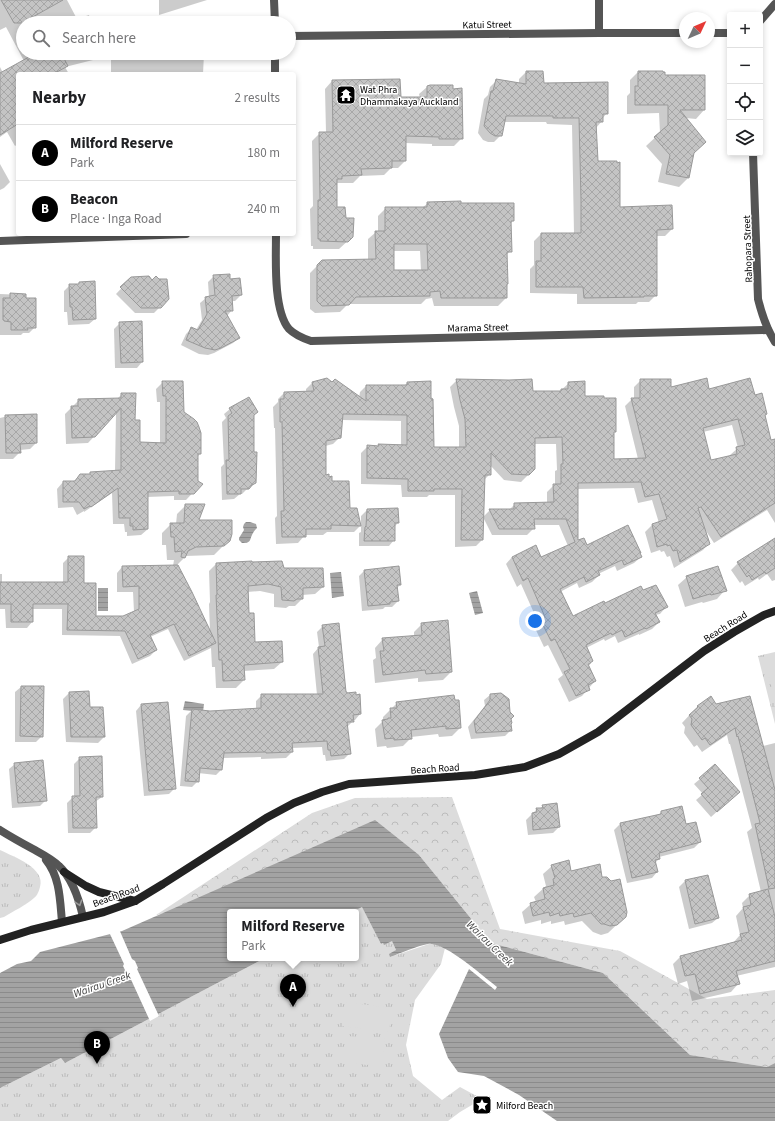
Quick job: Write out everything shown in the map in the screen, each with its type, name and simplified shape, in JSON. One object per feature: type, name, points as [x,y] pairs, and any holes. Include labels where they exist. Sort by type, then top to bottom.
[{"type":"main road","name":"Beach Road","points":[[0,940],[17,934],[104,912],[135,901],[266,818],[322,792],[349,784],[489,773],[525,767],[559,754],[598,732],[704,651],[764,615],[775,611]]},
{"type":"main road","points":[[64,872],[86,886],[99,892],[135,901]]},
{"type":"street","points":[[274,0],[275,16]]},
{"type":"street","points":[[599,0],[600,33]]},
{"type":"street","points":[[763,18],[775,4]]},
{"type":"street","name":"Katui Street","points":[[296,36],[679,33]]},
{"type":"street","points":[[715,33],[727,34]]},
{"type":"street","points":[[275,60],[275,72]]},
{"type":"street","name":"Rahopara Street","points":[[753,156],[758,299],[768,330],[775,342]]},
{"type":"street","points":[[0,240],[124,236]]},
{"type":"street","name":"Marama Street","points":[[276,236],[277,291],[284,320],[295,334],[311,341],[768,330]]},
{"type":"street","points":[[0,830],[39,852],[64,872],[79,901],[83,917]]},
{"type":"street","points":[[39,852],[51,866],[55,874],[59,891],[62,922]]},
{"type":"green space","points":[[775,652],[775,724],[758,656]]},
{"type":"green space","points":[[775,660],[775,701],[765,662]]},
{"type":"green space","points":[[452,797],[500,929],[620,951],[707,999],[775,990],[775,1063],[767,1067],[690,1055],[603,973],[491,943],[419,855],[156,915],[312,813],[355,798]]},
{"type":"green space","points":[[0,850],[28,864],[34,869],[41,880],[39,890],[35,897],[20,908],[0,918]]},
{"type":"green space","points":[[362,906],[381,944],[392,940],[396,950],[390,957],[429,944],[437,944],[445,948],[441,964],[415,1000],[406,1045],[413,1076],[442,1100],[460,1087],[482,1099],[448,1121],[0,1121],[0,1088],[61,1058],[65,1063],[259,961],[359,961],[359,909],[357,909]]},
{"type":"green space","points":[[345,1002],[392,1008],[389,1032],[342,1026]]},
{"type":"green space","points":[[347,1036],[385,1039],[383,1063],[379,1065],[366,1065],[349,1063],[346,1059]]},
{"type":"water","points":[[246,522],[256,524],[257,528],[253,532],[249,542],[242,543],[239,538],[244,530],[243,527]]},
{"type":"water","points":[[341,572],[344,596],[332,598],[330,573]]},
{"type":"water","points":[[98,588],[108,588],[108,611],[98,611]]},
{"type":"water","points":[[477,591],[483,613],[475,615],[469,593]]},
{"type":"water","points":[[185,701],[204,704],[203,712],[183,710]]},
{"type":"water","name":"Wairau Creek","points":[[375,820],[419,855],[491,943],[603,973],[690,1055],[767,1067],[775,1063],[775,1121],[557,1121],[519,1095],[484,1076],[458,1072],[448,1058],[439,1034],[469,969],[495,990],[497,987],[464,961],[444,948],[435,945],[424,945],[390,957],[389,954],[396,950],[392,941],[384,945],[383,943],[381,944],[362,907],[358,909],[227,909],[227,961],[259,961],[65,1063],[61,1058],[0,1088],[0,973],[17,964],[31,961],[40,952],[122,931]]},
{"type":"pier","points":[[119,929],[159,1016],[150,1021],[128,973],[127,974],[123,966],[124,964],[109,932]]},
{"type":"building","points":[[1,0],[63,0],[34,16],[16,16],[16,23],[14,23]]},
{"type":"building","points":[[23,60],[65,60],[68,66],[57,72],[16,72],[16,125],[0,135],[0,73]]},
{"type":"building","points":[[526,71],[543,71],[544,83],[608,82],[608,114],[603,114],[603,122],[596,122],[598,161],[620,162],[620,207],[672,205],[673,229],[657,230],[657,296],[584,298],[583,287],[536,287],[536,261],[541,261],[541,233],[581,233],[579,118],[553,118],[553,116],[506,116],[502,136],[495,136],[490,133],[484,126],[491,91],[493,91],[496,79],[526,84]]},
{"type":"building","points":[[638,71],[663,71],[665,72],[665,75],[705,75],[705,110],[680,110],[706,142],[694,153],[689,178],[666,174],[670,155],[654,137],[668,125],[668,105],[635,105],[635,86],[638,86]]},
{"type":"building","points":[[400,79],[401,97],[427,97],[427,86],[430,85],[453,85],[453,89],[462,88],[463,139],[439,139],[439,137],[406,136],[406,161],[392,161],[392,168],[361,169],[362,175],[342,176],[342,179],[337,179],[337,207],[345,207],[346,218],[354,218],[353,237],[348,242],[320,241],[320,239],[318,239],[318,200],[320,200],[319,132],[333,132],[332,80]]},
{"type":"building","points":[[461,201],[461,203],[514,203],[514,221],[511,221],[512,252],[507,252],[507,298],[441,298],[440,291],[430,292],[430,296],[356,297],[349,305],[322,306],[317,301],[317,265],[322,260],[376,259],[375,231],[385,231],[385,207],[427,207],[427,202]],"holes":[[[394,244],[427,244],[428,270],[394,270]]]},
{"type":"building","points":[[230,274],[230,279],[240,278],[242,295],[232,296],[233,311],[225,311],[240,338],[215,350],[205,348],[186,340],[191,327],[198,330],[207,314],[205,297],[215,295],[213,275]]},
{"type":"building","points":[[149,276],[152,280],[156,276],[159,279],[167,279],[169,299],[161,308],[141,308],[120,287],[131,277]]},
{"type":"building","points":[[95,281],[96,319],[73,320],[72,307],[70,307],[69,284]]},
{"type":"building","points":[[10,293],[26,294],[26,298],[36,298],[36,328],[27,328],[28,330],[11,330],[11,322],[3,320],[3,298],[10,298]]},
{"type":"building","points":[[142,321],[143,362],[121,363],[119,322]]},
{"type":"building","points":[[327,378],[332,382],[335,379],[366,401],[366,385],[407,385],[407,382],[431,381],[434,447],[466,447],[465,419],[456,379],[532,379],[533,391],[561,391],[561,389],[568,389],[568,382],[585,381],[585,396],[604,396],[604,398],[616,398],[614,459],[646,458],[631,398],[640,398],[640,379],[671,379],[671,387],[707,378],[709,389],[750,378],[755,395],[762,393],[771,440],[775,439],[775,503],[721,537],[701,507],[698,508],[710,544],[680,562],[677,550],[673,551],[670,545],[667,546],[667,544],[657,547],[652,524],[667,519],[659,494],[645,497],[641,482],[578,483],[578,540],[584,538],[587,545],[628,525],[642,557],[624,565],[622,560],[598,571],[600,575],[586,582],[584,577],[560,589],[573,616],[604,601],[605,603],[641,586],[643,590],[656,585],[668,607],[655,613],[660,622],[646,629],[645,628],[625,637],[622,630],[612,635],[611,633],[586,645],[593,661],[588,664],[596,681],[588,685],[590,690],[576,696],[564,672],[570,669],[555,639],[551,641],[540,619],[545,617],[528,578],[523,581],[512,557],[536,545],[541,557],[575,542],[566,519],[534,519],[535,529],[499,529],[489,509],[514,509],[514,503],[554,502],[553,484],[561,484],[561,464],[563,464],[562,437],[535,438],[535,469],[529,475],[511,474],[491,453],[491,475],[485,475],[483,540],[461,540],[462,489],[408,491],[408,479],[367,478],[367,445],[407,445],[407,415],[343,414],[341,438],[326,441],[326,475],[329,474],[329,477],[332,476],[332,481],[349,481],[350,508],[357,508],[361,526],[331,525],[331,529],[306,529],[306,537],[282,537],[281,511],[284,511],[280,399],[284,399],[284,392],[314,391],[312,382]],"holes":[[[738,419],[745,445],[736,447],[737,454],[711,460],[703,428]]]},
{"type":"building","points":[[162,381],[183,381],[184,412],[197,422],[201,433],[201,454],[198,454],[198,481],[203,484],[194,494],[179,494],[179,491],[148,492],[148,529],[133,530],[133,526],[130,526],[130,518],[119,518],[118,488],[91,507],[90,506],[84,509],[79,502],[63,502],[63,481],[75,481],[80,474],[90,474],[90,472],[121,470],[121,408],[95,437],[72,438],[71,406],[78,406],[78,399],[121,398],[121,393],[136,393],[135,420],[140,420],[140,442],[166,443],[166,396],[163,396]]},
{"type":"building","points":[[249,397],[258,412],[254,415],[254,452],[257,452],[256,483],[249,489],[241,489],[241,494],[227,494],[226,460],[229,460],[228,416],[232,413],[229,408]]},
{"type":"building","points":[[37,414],[37,443],[20,444],[21,453],[6,453],[5,415]]},
{"type":"building","points":[[185,504],[205,504],[199,520],[232,520],[232,534],[230,541],[224,546],[196,547],[188,551],[185,558],[181,557],[182,551],[175,552],[174,537],[171,537],[170,523],[184,523]]},
{"type":"building","points":[[398,508],[399,523],[395,523],[395,541],[364,541],[367,509]]},
{"type":"building","points":[[775,538],[775,568],[752,580],[749,575],[747,577],[737,562]]},
{"type":"building","points":[[68,556],[84,556],[84,583],[96,583],[96,616],[123,616],[139,609],[139,586],[123,587],[122,566],[178,565],[216,643],[189,656],[174,624],[150,635],[157,650],[138,659],[125,631],[67,630],[68,604],[33,604],[33,622],[11,622],[11,604],[0,604],[0,582],[68,582]]},
{"type":"building","points":[[282,561],[284,568],[323,568],[324,587],[303,588],[303,599],[297,599],[294,601],[282,600],[281,587],[268,584],[248,586],[249,613],[254,613],[255,642],[282,641],[283,662],[244,665],[245,680],[223,681],[222,660],[219,660],[216,563]]},
{"type":"building","points":[[399,566],[401,585],[397,585],[399,601],[390,602],[390,604],[368,606],[364,570]]},
{"type":"building","points":[[718,566],[727,591],[693,599],[686,576]]},
{"type":"building","points":[[448,620],[452,672],[426,674],[425,670],[383,675],[380,651],[384,651],[382,638],[422,635],[421,623]]},
{"type":"building","points":[[339,623],[346,692],[356,692],[356,695],[360,694],[361,714],[353,715],[354,722],[347,722],[351,754],[331,756],[330,750],[328,750],[327,741],[292,743],[293,752],[224,753],[222,770],[200,768],[199,782],[185,781],[192,709],[210,711],[261,708],[261,694],[323,694],[318,647],[325,646],[322,625]]},
{"type":"building","points":[[21,686],[44,686],[43,737],[20,736]]},
{"type":"building","points":[[89,691],[90,707],[103,707],[105,737],[71,737],[69,692]]},
{"type":"building","points":[[501,693],[509,699],[510,712],[514,716],[511,719],[512,731],[476,733],[474,721],[490,700],[490,694]]},
{"type":"building","points":[[454,695],[455,700],[459,700],[461,728],[446,729],[446,726],[411,730],[412,739],[385,739],[382,720],[391,718],[390,708],[397,708],[396,702]]},
{"type":"building","points":[[711,696],[716,704],[750,696],[775,790],[775,888],[769,889],[755,824],[760,823],[735,728],[710,745],[705,738],[702,740],[691,725],[692,719],[689,715],[698,707],[697,706]]},
{"type":"building","points":[[168,702],[176,789],[149,791],[141,704]]},
{"type":"building","points":[[102,756],[103,797],[96,797],[97,828],[73,828],[72,796],[80,796],[79,757]]},
{"type":"building","points":[[43,760],[47,801],[18,803],[14,763]]},
{"type":"building","points":[[715,764],[740,792],[717,812],[701,794],[708,788],[699,778]]},
{"type":"building","points":[[557,803],[560,827],[533,830],[532,813],[537,812],[536,808],[543,808],[542,805]]},
{"type":"building","points":[[682,806],[686,824],[696,822],[701,842],[659,853],[660,859],[655,860],[658,872],[632,878],[620,823],[661,814],[661,811]]},
{"type":"building","points":[[569,860],[571,871],[600,864],[602,877],[607,877],[611,881],[620,879],[627,912],[626,917],[617,925],[610,926],[601,924],[591,913],[574,917],[573,913],[560,916],[559,913],[550,916],[549,912],[533,916],[530,903],[545,899],[543,888],[554,885],[553,879],[555,878],[551,865]]},
{"type":"building","points":[[708,875],[719,918],[695,924],[685,880]]},
{"type":"building","points":[[768,889],[775,917],[775,961],[736,971],[740,984],[700,994],[695,974],[685,976],[680,956],[742,940],[740,934],[749,932],[743,907],[751,905],[749,894]]},
{"type":"place","name":"Wat Phra Dhammakaya Auckland","points":[[346,95]]},
{"type":"place","name":"Milford Reserve","points":[[293,1007]]},
{"type":"place","name":"Beacon","points":[[97,1064]]},
{"type":"place","name":"Milford Beach","points":[[482,1105]]}]
